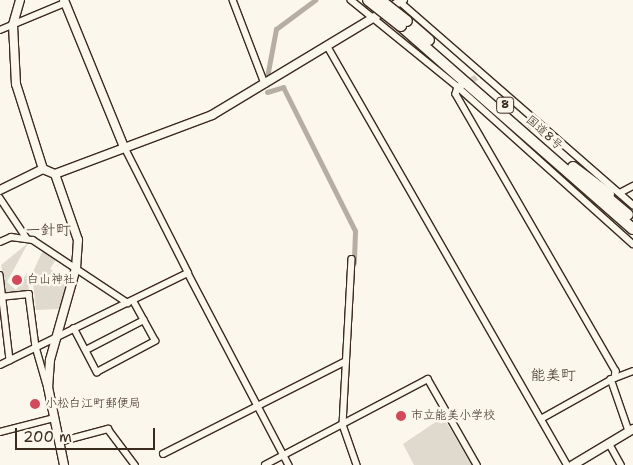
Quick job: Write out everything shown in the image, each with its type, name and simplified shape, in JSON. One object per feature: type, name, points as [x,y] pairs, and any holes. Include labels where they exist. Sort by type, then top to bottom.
[{"type":"highway","name":"国道8号","points":[[368,0],[404,23],[573,167],[597,193]]},
{"type":"highway","name":"国道8号","points":[[380,0],[559,162],[633,220]]},
{"type":"highway","name":"国道8号","points":[[612,202],[633,229]]},
{"type":"highway","points":[[612,202],[633,212]]},
{"type":"highway","points":[[612,202],[633,237]]},
{"type":"street","points":[[20,0],[13,25],[18,96],[42,169]]},
{"type":"street","points":[[233,0],[265,84]]},
{"type":"street","points":[[351,0],[460,86],[516,135],[633,244]]},
{"type":"street","points":[[0,190],[42,169],[55,174],[212,115],[328,47],[400,0],[538,122],[612,202],[633,205]]},
{"type":"street","points":[[0,30],[65,2],[124,147],[288,465]]},
{"type":"street","points":[[328,47],[567,465]]},
{"type":"street","points":[[460,86],[456,94],[611,363],[613,378],[631,430],[573,465]]},
{"type":"street","points":[[48,388],[55,338],[76,268],[77,234],[55,174]]},
{"type":"street","points":[[612,202],[633,186]]},
{"type":"street","points":[[0,198],[26,237],[131,302],[144,320],[155,342],[97,372],[74,328]]},
{"type":"street","points":[[0,242],[26,237]]},
{"type":"street","points":[[352,259],[343,425],[357,465]]},
{"type":"street","points":[[0,365],[131,302],[188,272]]},
{"type":"street","points":[[0,276],[10,360]]},
{"type":"street","points":[[1,297],[29,294],[36,347],[48,388],[64,465]]},
{"type":"street","points":[[86,350],[144,320]]},
{"type":"street","points":[[163,454],[346,361]]},
{"type":"street","points":[[542,419],[613,378],[633,371]]},
{"type":"street","points":[[265,465],[428,378],[477,465]]},
{"type":"street","points":[[0,432],[54,418]]},
{"type":"street","points":[[59,442],[108,429],[135,465]]},
{"type":"street","points":[[609,443],[621,465]]},
{"type":"shaded area","points":[[28,243],[7,282],[16,290],[27,273],[29,290],[7,294],[1,265]]},
{"type":"shaded area","points":[[43,250],[57,258],[50,269],[68,279],[60,309],[36,310],[32,274]]},
{"type":"shaded area","points":[[443,417],[472,465],[414,465],[403,444]]},
{"type":"waterway","points":[[267,77],[276,29],[315,0]]},
{"type":"waterway","points":[[267,92],[283,87],[355,231],[354,263]]},
{"type":"tunnel","points":[[464,84],[481,75]]},
{"type":"tunnel","points":[[521,132],[536,123]]},
{"type":"place","name":"白山神社","points":[[17,280]]},
{"type":"place","name":"小松白江町郵便局","points":[[35,404]]},
{"type":"place","name":"市立能美小学校","points":[[401,416]]},
{"type":"district","name":"一針町","points":[[48,231]]},
{"type":"district","name":"能美町","points":[[553,376]]}]
